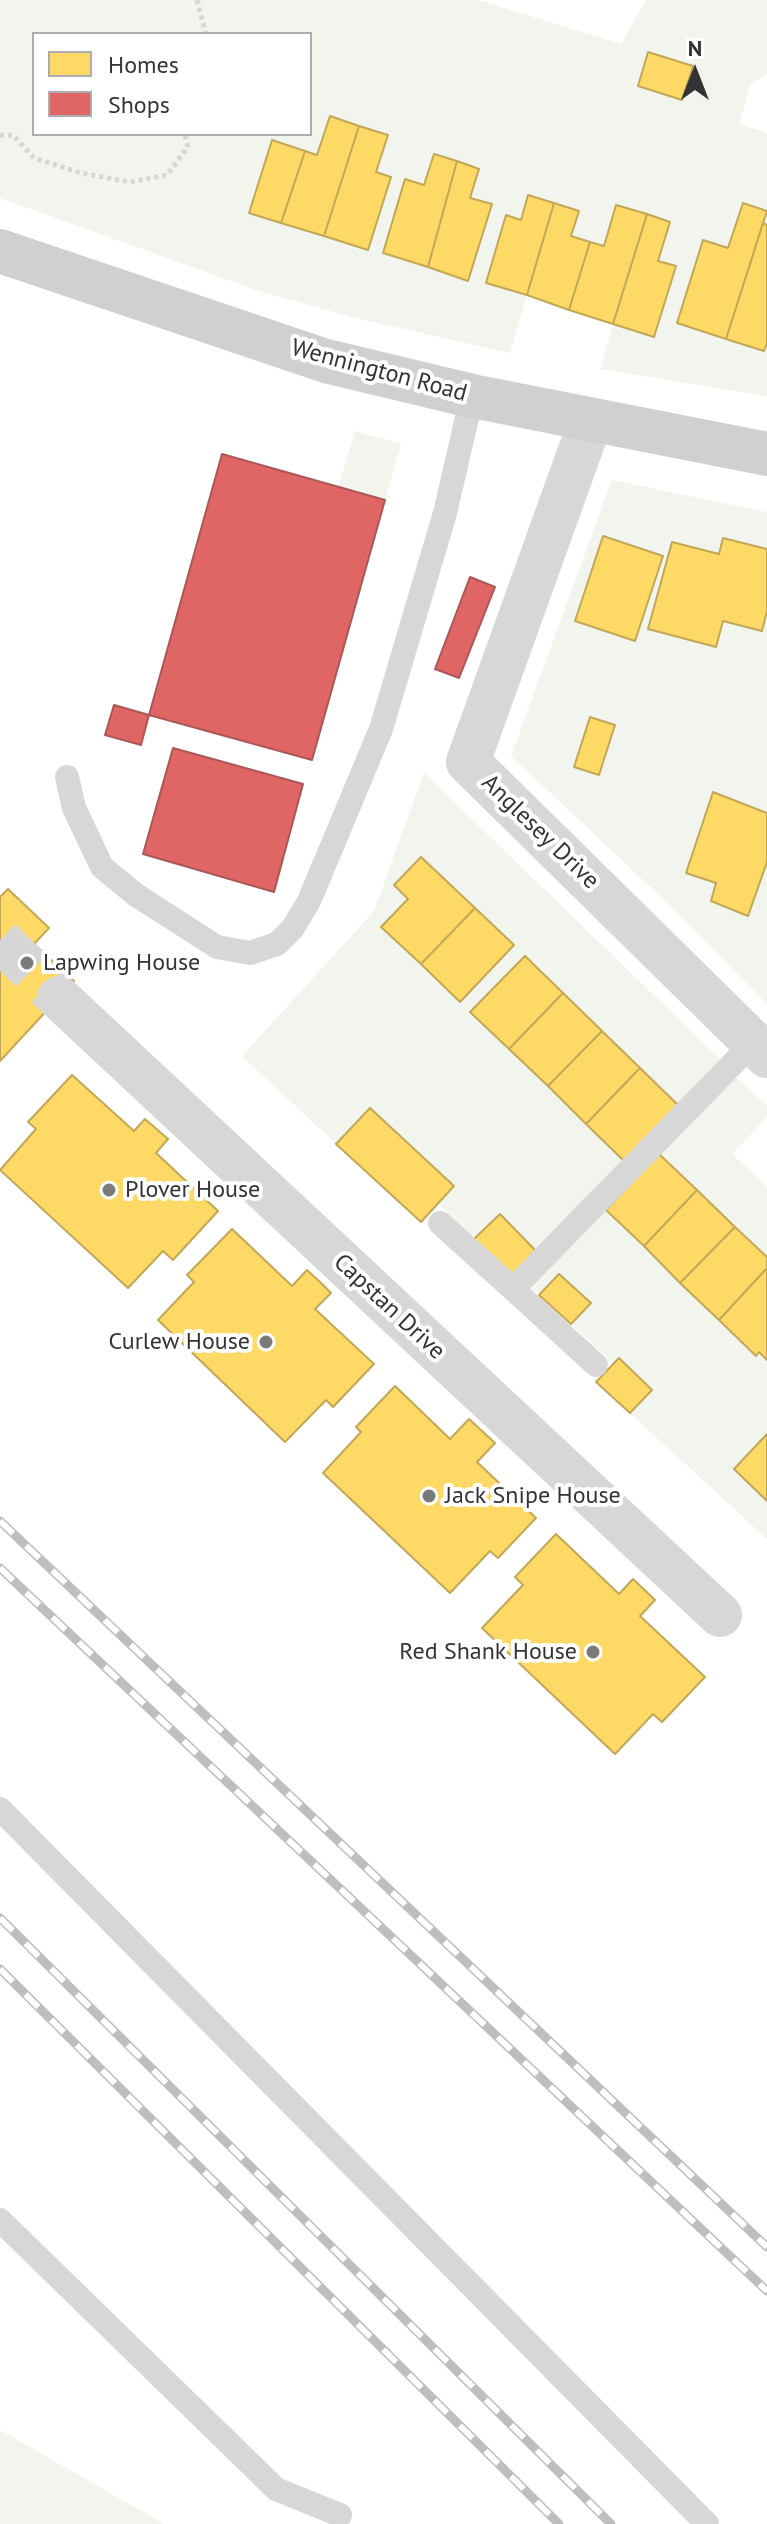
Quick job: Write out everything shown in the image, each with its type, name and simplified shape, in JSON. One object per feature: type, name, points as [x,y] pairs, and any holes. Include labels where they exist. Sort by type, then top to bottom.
[{"type":"main road","name":"Wennington Road","points":[[0,251],[326,361],[472,396],[767,454]]},
{"type":"street","name":"Anglesey Drive","points":[[591,420],[468,762],[760,1049]]},
{"type":"street","name":"Capstan Drive","points":[[59,998],[720,1615]]},
{"type":"lane","points":[[67,777],[74,808],[102,867],[136,895],[217,947],[250,953],[277,944],[293,928],[309,901],[381,729],[445,513],[472,396]]},
{"type":"lane","points":[[513,1289],[760,1049]]},
{"type":"lane","points":[[440,1223],[596,1365]]},
{"type":"lane","points":[[0,1809],[707,2524]]},
{"type":"lane","points":[[0,2220],[276,2489],[340,2515]]},
{"type":"path","points":[[197,0],[205,32]]},
{"type":"path","points":[[0,135],[13,135],[34,158],[81,173],[130,182],[167,175],[188,147],[185,136]]},
{"type":"shaded area","points":[[0,0],[478,0],[621,44],[646,0],[767,0],[767,74],[751,83],[739,124],[767,133],[767,225],[763,223],[766,211],[743,204],[728,248],[703,241],[677,323],[764,351],[767,343],[767,396],[601,369],[613,324],[654,337],[676,267],[658,261],[670,222],[616,206],[604,246],[571,236],[528,196],[521,220],[486,283],[527,295],[510,353],[356,318],[259,291],[0,198]],"holes":[[[330,116],[388,135],[376,172],[391,178],[368,250],[249,213],[272,140],[317,155]],[[435,154],[479,168],[470,198],[491,205],[469,281],[383,253],[405,180],[424,185]]]},
{"type":"shaded area","points":[[355,431],[401,444],[385,500],[338,487]]},
{"type":"shaded area","points":[[612,480],[767,512],[767,1004],[660,896],[511,756]]},
{"type":"shaded area","points":[[424,773],[720,1059],[511,1277],[438,1203],[454,1185],[370,1108],[336,1144],[242,1056],[374,911]]},
{"type":"shaded area","points":[[734,1075],[767,1106],[767,1117],[732,1154],[767,1187],[767,1539],[596,1382],[613,1363],[532,1288]]},
{"type":"shaded area","points":[[0,2430],[164,2524],[0,2524]]},
{"type":"building: Homes","points":[[648,52],[693,66],[682,100],[638,86]]},
{"type":"building: Homes","points":[[330,116],[359,126],[324,236],[281,223],[305,151],[317,155]]},
{"type":"building: Homes","points":[[359,126],[388,135],[376,172],[391,177],[368,250],[324,236]]},
{"type":"building: Homes","points":[[272,140],[305,151],[281,223],[249,213]]},
{"type":"building: Homes","points":[[434,154],[457,161],[428,267],[383,253],[405,179],[424,185]]},
{"type":"building: Homes","points":[[457,161],[479,169],[470,198],[492,204],[468,281],[428,267]]},
{"type":"building: Homes","points":[[528,195],[554,203],[527,295],[486,283],[506,215],[521,220]]},
{"type":"building: Homes","points":[[554,203],[579,211],[571,236],[590,242],[569,310],[527,295]]},
{"type":"building: Homes","points":[[743,203],[767,211],[726,339],[677,323],[703,240],[728,248]]},
{"type":"building: Homes","points":[[616,205],[647,214],[613,324],[569,310],[590,242],[604,246]]},
{"type":"building: Homes","points":[[647,214],[670,222],[658,261],[676,266],[654,337],[613,324]]},
{"type":"building: Homes","points":[[763,223],[767,225],[767,343],[764,351],[726,339]]},
{"type":"building: Homes","points":[[603,536],[663,556],[635,641],[575,621]]},
{"type":"building: Homes","points":[[723,538],[767,549],[767,611],[762,631],[723,621],[716,647],[648,629],[672,542],[719,554]]},
{"type":"building: Homes","points":[[590,717],[615,725],[599,775],[574,767]]},
{"type":"building: Homes","points":[[713,792],[767,813],[767,862],[748,916],[711,901],[716,883],[686,873]]},
{"type":"building: Homes","points":[[421,857],[475,908],[421,964],[381,927],[408,899],[394,885]]},
{"type":"building: Homes","name":"Lapwing House","points":[[8,889],[49,928],[34,944],[74,981],[0,1061],[0,897]]},
{"type":"building: Homes","points":[[475,908],[514,945],[460,1002],[421,964]]},
{"type":"building: Homes","points":[[525,956],[563,993],[509,1049],[470,1012]]},
{"type":"building: Homes","points":[[563,993],[602,1031],[548,1086],[509,1049]]},
{"type":"building: Homes","points":[[602,1031],[640,1068],[586,1124],[548,1086]]},
{"type":"building: Homes","points":[[640,1068],[678,1105],[624,1161],[586,1124]]},
{"type":"building: Homes","name":"Plover House","points":[[72,1075],[134,1131],[145,1119],[168,1139],[156,1153],[218,1211],[173,1260],[163,1251],[128,1288],[0,1170],[36,1129],[28,1122]]},
{"type":"building: Homes","points":[[370,1108],[454,1186],[421,1222],[336,1144]]},
{"type":"building: Homes","points":[[659,1154],[697,1190],[644,1246],[606,1210]]},
{"type":"building: Homes","points":[[697,1190],[735,1227],[680,1283],[644,1246]]},
{"type":"building: Homes","points":[[500,1214],[536,1251],[511,1277],[474,1239]]},
{"type":"building: Homes","points":[[735,1227],[767,1257],[767,1268],[719,1320],[680,1283]]},
{"type":"building: Homes","name":"Curlew House","points":[[232,1229],[292,1286],[307,1270],[319,1281],[331,1293],[315,1309],[374,1364],[333,1407],[326,1400],[285,1442],[158,1320],[194,1282],[187,1275]]},
{"type":"building: Homes","points":[[767,1268],[767,1360],[759,1352],[756,1356],[719,1320]]},
{"type":"building: Homes","points":[[559,1274],[591,1303],[571,1324],[539,1295]]},
{"type":"building: Homes","points":[[619,1358],[652,1390],[630,1413],[596,1382]]},
{"type":"building: Homes","name":"Jack Snipe House","points":[[395,1386],[450,1439],[469,1419],[495,1443],[477,1462],[536,1518],[498,1558],[490,1551],[450,1593],[323,1473],[361,1432],[356,1427]]},
{"type":"building: Homes","points":[[767,1434],[767,1501],[734,1469]]},
{"type":"building: Homes","name":"Red Shank House","points":[[556,1534],[619,1594],[633,1579],[655,1600],[640,1616],[705,1677],[662,1722],[653,1714],[615,1754],[482,1628],[523,1585],[515,1577]]},
{"type":"building: Shops","points":[[222,454],[385,500],[312,760],[149,715]]},
{"type":"building: Shops","points":[[470,577],[495,587],[459,678],[435,669]]},
{"type":"building: Shops","points":[[114,705],[149,715],[141,745],[105,735]]},
{"type":"building: Shops","points":[[173,748],[303,784],[274,892],[143,854]]},
{"type":"tunnel","points":[[0,940],[59,998]]},
{"type":"railway","points":[[0,1521],[767,2247]]},
{"type":"railway","points":[[0,1568],[767,2291]]},
{"type":"railway","points":[[0,1918],[611,2524]]},
{"type":"railway","points":[[0,1969],[559,2524]]},
{"type":"place","name":"Lapwing House","points":[[27,963]]},
{"type":"place","name":"Plover House","points":[[109,1190]]},
{"type":"place","name":"Curlew House","points":[[266,1342]]},
{"type":"place","name":"Jack Snipe House","points":[[429,1496]]},
{"type":"place","name":"Red Shank House","points":[[593,1652]]}]
